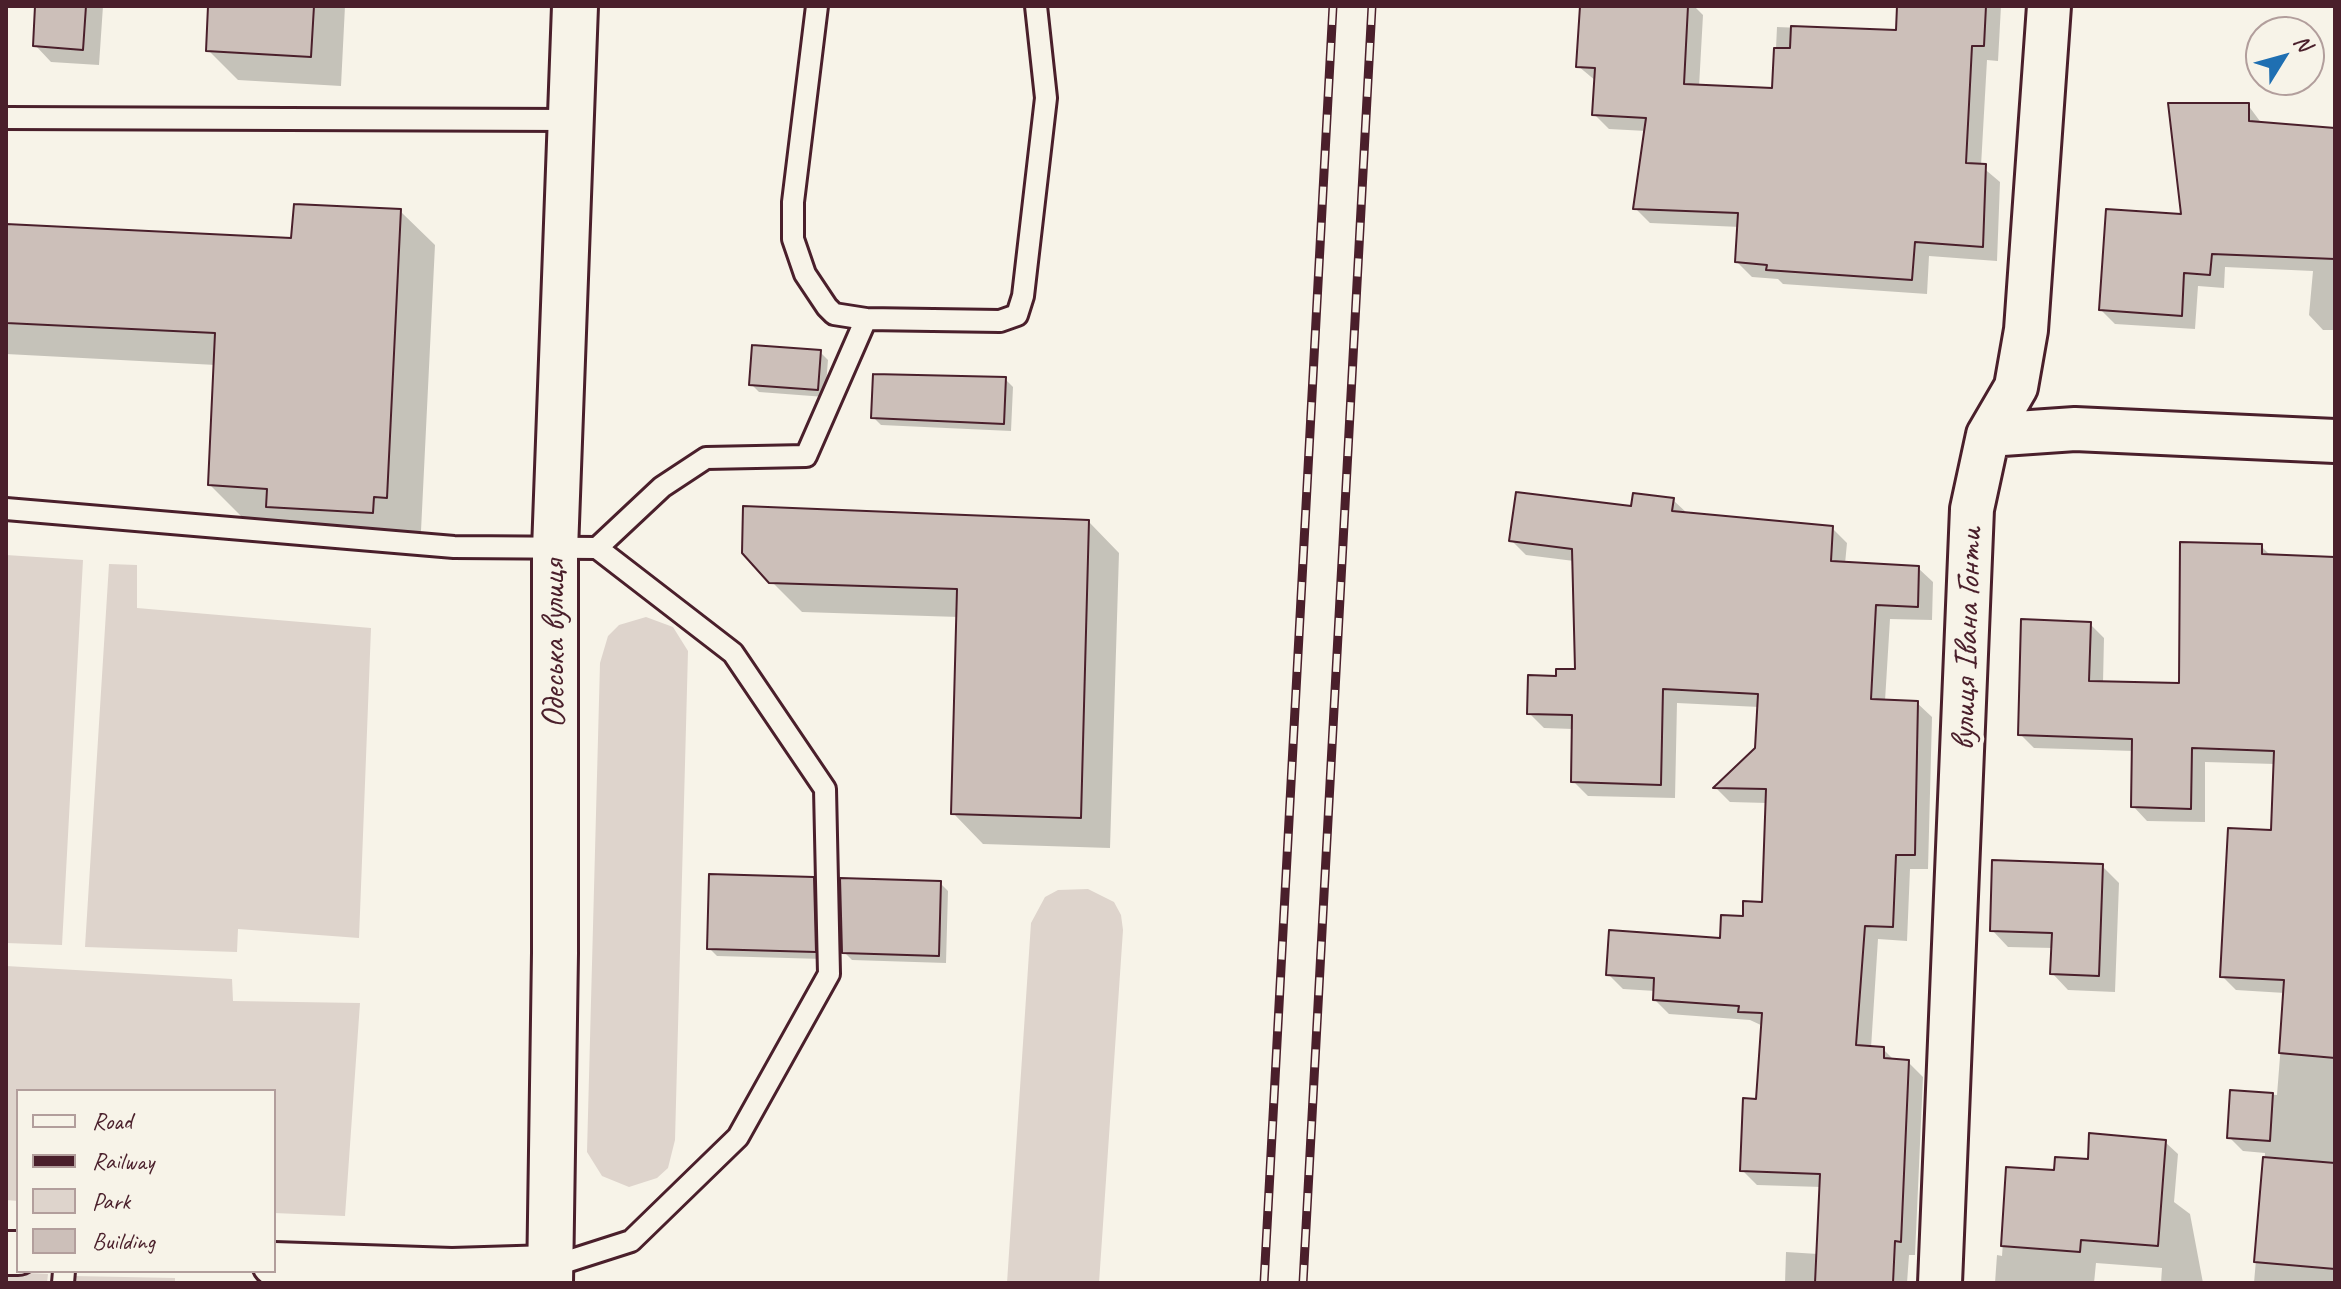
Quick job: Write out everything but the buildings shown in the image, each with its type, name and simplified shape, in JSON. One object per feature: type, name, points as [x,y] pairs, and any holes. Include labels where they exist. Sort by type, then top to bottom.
[{"type":"main road","name":"Одеська вулиця","points":[[550,1275],[555,953],[576,549],[569,120],[575,6]]},
{"type":"street","name":"вулиця Івана Гонти","points":[[1940,1283],[1972,509],[1988,435],[2016,387],[2026,330],[2049,6]]},
{"type":"street","points":[[1988,435],[2086,430],[2335,441]]},
{"type":"street","points":[[276,1264],[550,1275]]},
{"type":"lane","points":[[817,6],[793,202],[793,239],[805,274],[834,314],[866,319],[1000,321],[1017,315],[1023,296],[1046,98],[1036,6]]},
{"type":"lane","points":[[6,118],[569,120]]},
{"type":"lane","points":[[576,549],[706,458],[806,456],[866,319]]},
{"type":"lane","points":[[6,509],[440,546],[576,549],[733,653],[825,789],[829,974],[738,1137],[631,1241],[550,1275]]},
{"type":"green space","points":[[6,555],[83,560],[62,945],[6,943]]},
{"type":"green space","points":[[109,564],[137,565],[137,608],[371,628],[359,938],[238,929],[237,952],[85,947]]},
{"type":"green space","points":[[646,617],[673,627],[688,651],[675,1140],[668,1168],[657,1178],[629,1187],[602,1176],[587,1152],[600,663],[608,636],[619,625]]},
{"type":"green space","points":[[1088,889],[1114,902],[1121,915],[1123,930],[1099,1283],[1007,1283],[1031,923],[1045,897],[1058,890]]},
{"type":"green space","points":[[6,966],[232,979],[233,1001],[360,1003],[345,1216],[276,1213],[276,1089],[16,1089],[16,1201],[6,1200]]},
{"type":"green space","points":[[6,1272],[48,1274],[47,1283],[6,1283]]},
{"type":"green space","points":[[74,1276],[175,1278],[175,1283],[74,1283]]},
{"type":"railway","points":[[1264,1283],[1333,6]]},
{"type":"railway","points":[[1303,1283],[1372,6]]}]
